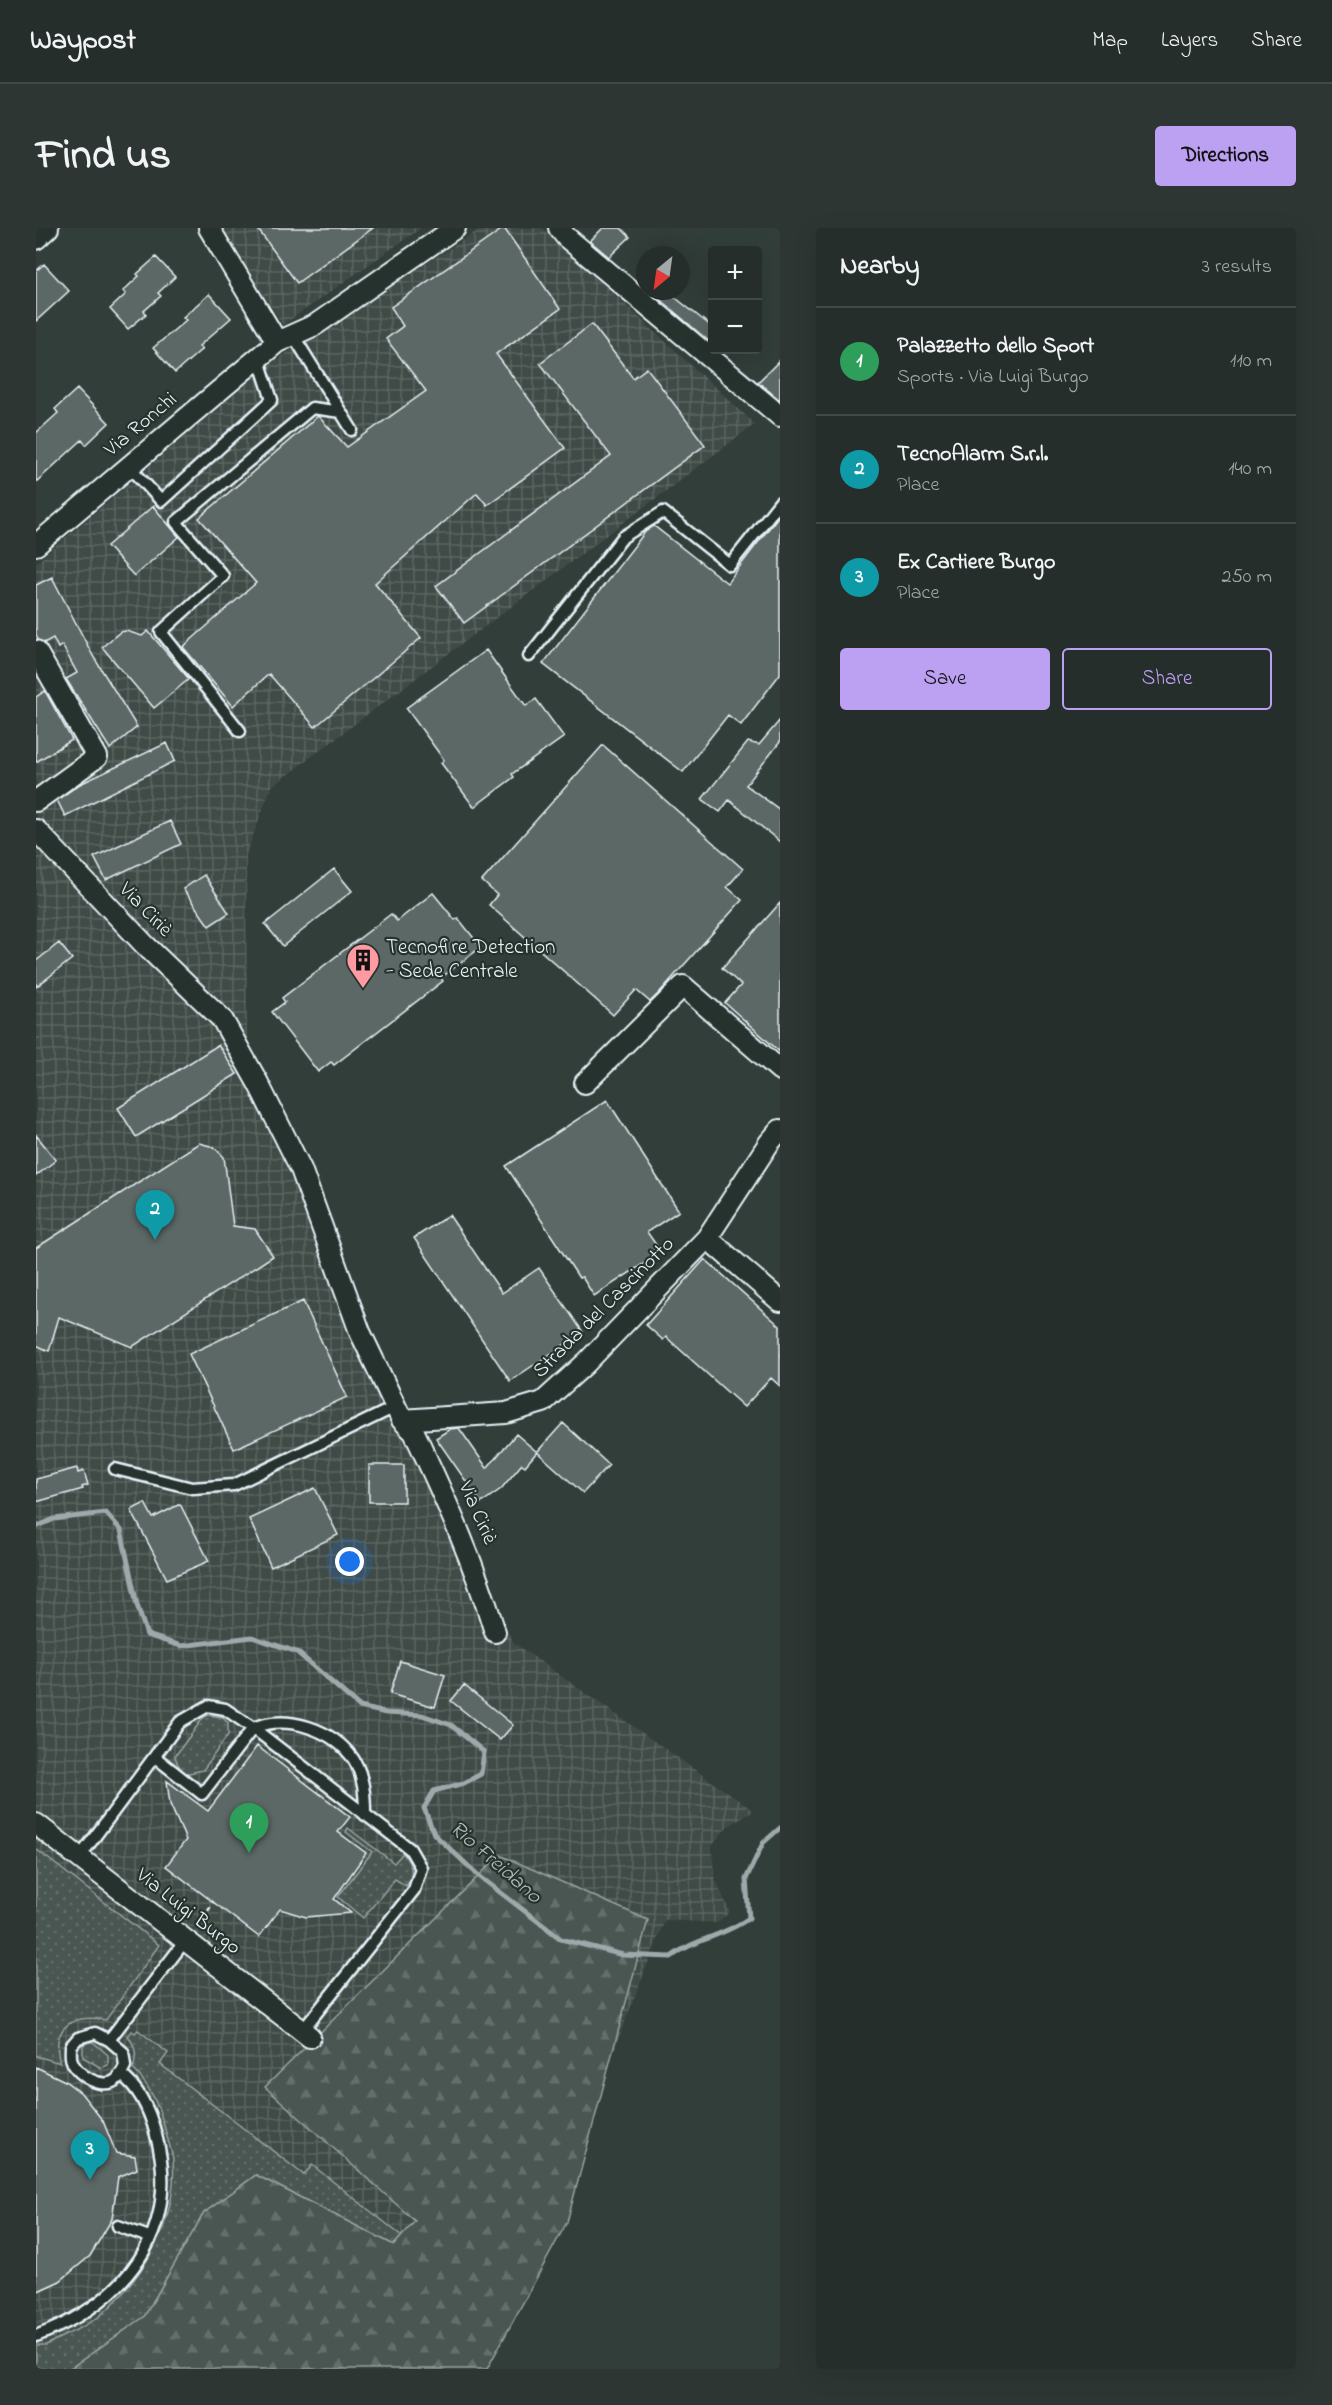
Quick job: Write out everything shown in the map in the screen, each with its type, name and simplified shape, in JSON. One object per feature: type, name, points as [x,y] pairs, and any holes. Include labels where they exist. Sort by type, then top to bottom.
[{"type":"street","points":[[36,239],[48,228]]},
{"type":"street","points":[[209,228],[285,338],[315,325],[455,228]]},
{"type":"street","points":[[559,228],[566,237],[780,416]]},
{"type":"street","name":"Via Ronchi","points":[[36,545],[258,357],[285,338]]},
{"type":"street","points":[[36,651],[97,758],[36,801]]},
{"type":"street","name":"Via Ciriè","points":[[36,830],[145,945],[222,1019],[258,1083],[301,1169],[360,1332],[399,1413],[414,1432],[460,1528],[495,1632]]},
{"type":"street","points":[[585,1083],[683,986],[780,1070]]},
{"type":"street","name":"Strada del Cascinotto","points":[[399,1413],[506,1413],[543,1402],[586,1363],[707,1238],[769,1143],[780,1130]]},
{"type":"street","points":[[707,1238],[780,1301]]},
{"type":"street","name":"Via Luigi Burgo","points":[[36,1824],[306,2034]]},
{"type":"lane","points":[[285,338],[352,430]]},
{"type":"lane","points":[[129,466],[161,501],[272,400],[258,357]]},
{"type":"lane","points":[[240,731],[161,632],[223,576],[176,522],[312,408],[341,412]]},
{"type":"lane","points":[[529,656],[623,537],[663,512],[730,565],[780,502]]},
{"type":"lane","points":[[115,1469],[192,1488],[234,1485],[399,1413]]},
{"type":"lane","points":[[79,1858],[180,1722],[208,1706],[225,1709],[252,1728],[410,1849],[421,1869],[414,1890],[306,2034]]},
{"type":"lane","points":[[154,1757],[202,1794],[252,1728],[283,1722],[311,1728],[334,1741],[353,1760],[364,1786],[365,1815]]},
{"type":"lane","points":[[109,2040],[185,1941]]},
{"type":"lane","points":[[95,2032],[109,2040],[123,2052],[125,2066],[117,2079],[104,2084],[92,2080],[78,2070],[71,2061],[71,2046],[78,2037],[95,2032]]},
{"type":"lane","points":[[36,2336],[66,2324],[93,2308],[126,2278],[144,2252],[150,2237],[164,2187],[162,2156],[153,2121],[141,2096],[130,2080],[120,2074]]},
{"type":"lane","points":[[118,2226],[150,2237]]},
{"type":"path","points":[[185,1941],[214,1902]]},
{"type":"shaded area","points":[[223,228],[421,228],[283,325],[233,248]]},
{"type":"shaded area","points":[[482,228],[542,228],[755,424],[271,787],[246,855],[247,1054],[369,1333],[483,1557],[487,1593],[514,1643],[754,1811],[727,1827],[712,1846],[714,1876],[730,1912],[717,1923],[665,1920],[545,2225],[468,2369],[36,2369],[36,563],[272,362]]},
{"type":"green space","points":[[208,1715],[222,1717],[228,1723],[228,1735],[203,1770],[185,1774],[175,1756],[203,1718]]},
{"type":"green space","points":[[348,1828],[394,1863],[403,1853],[411,1869],[411,1877],[406,1886],[395,1879],[363,1918],[338,1897],[372,1852],[346,1832]]},
{"type":"green space","points":[[36,1849],[159,1945],[106,2020],[94,2018],[74,2021],[61,2032],[58,2040],[60,2063],[36,2056]]},
{"type":"green space","points":[[500,1855],[648,1920],[567,2222],[487,2369],[69,2369],[144,2317],[204,2213],[256,2175],[394,2245],[415,2221],[265,2087]]},
{"type":"green space","points":[[138,2030],[168,2053],[160,2064],[304,2175],[312,2165],[402,2236],[394,2245],[256,2175],[204,2213],[144,2317],[69,2369],[36,2369],[36,2345],[46,2345],[82,2327],[96,2319],[118,2299],[145,2264],[164,2225],[173,2182],[172,2152],[157,2104],[149,2089],[133,2069],[135,2051],[128,2036],[132,2031],[135,2033]]},
{"type":"green space","points":[[93,2042],[108,2055],[108,2065],[101,2068],[83,2057],[83,2045]]},
{"type":"building","points":[[257,228],[373,228],[297,283]]},
{"type":"building","points":[[504,228],[560,309],[496,354],[565,448],[487,505],[477,493],[375,583],[421,638],[315,727],[269,674],[233,706],[183,647],[256,583],[199,518],[318,416],[347,447],[426,391],[386,339],[403,326],[391,307]]},
{"type":"building","points":[[603,228],[621,228],[630,237],[609,257],[590,241]]},
{"type":"building","points":[[156,257],[175,277],[158,293],[161,296],[144,311],[146,314],[128,329],[110,309],[126,294],[123,291],[139,276],[137,274]]},
{"type":"building","points":[[44,264],[69,291],[36,321],[36,271]]},
{"type":"building","points":[[209,294],[231,318],[199,346],[202,349],[175,373],[153,348],[186,320],[183,317]]},
{"type":"building","points":[[661,300],[678,300],[708,324],[708,341]]},
{"type":"building","points":[[592,324],[633,378],[647,368],[705,445],[464,623],[436,586],[611,456],[540,363]]},
{"type":"building","points":[[780,360],[780,400],[758,382]]},
{"type":"building","points":[[77,389],[109,423],[86,445],[82,440],[36,482],[36,433],[58,413],[55,409]]},
{"type":"building","points":[[153,506],[179,537],[134,576],[107,546]]},
{"type":"building","points":[[780,514],[780,674],[741,725],[728,715],[683,772],[543,664],[645,532],[654,526],[727,583]]},
{"type":"building","points":[[52,577],[93,656],[137,727],[110,749],[66,679],[77,673],[62,645],[58,648],[53,638],[44,643],[38,640],[36,585]]},
{"type":"building","points":[[126,631],[142,636],[148,631],[189,679],[154,708],[102,647],[120,632]]},
{"type":"building","points":[[486,650],[526,706],[536,699],[564,737],[512,774],[514,777],[474,807],[441,763],[444,760],[406,708]]},
{"type":"building","points":[[45,691],[72,740],[36,762],[36,697]]},
{"type":"building","points":[[780,720],[780,742],[746,785],[780,810],[780,842],[729,800],[720,812],[702,799],[748,742],[759,745]]},
{"type":"building","points":[[167,743],[175,761],[65,816],[57,800],[80,784]]},
{"type":"building","points":[[603,745],[743,869],[727,887],[742,900],[650,1002],[636,990],[613,1015],[489,905],[497,895],[482,881]]},
{"type":"building","points":[[170,821],[181,844],[106,880],[94,857]]},
{"type":"building","points":[[334,869],[352,891],[283,946],[265,924]]},
{"type":"building","points":[[204,875],[229,913],[209,926],[183,889]]},
{"type":"building","name":"Tecnofire Detection - Sede Centrale","points":[[433,893],[455,920],[458,918],[481,947],[441,978],[443,981],[334,1065],[331,1062],[318,1072],[272,1012],[285,1002],[282,998],[391,914],[397,921]]},
{"type":"building","points":[[780,903],[780,1052],[725,1003],[741,985],[722,968]]},
{"type":"building","points":[[59,943],[72,959],[36,987],[36,961]]},
{"type":"building","points":[[218,1045],[237,1074],[136,1137],[118,1108]]},
{"type":"building","points":[[607,1100],[679,1211],[647,1232],[659,1249],[651,1254],[654,1257],[594,1296],[582,1277],[579,1278],[506,1166]]},
{"type":"building","points":[[36,1135],[56,1160],[36,1176]]},
{"type":"building","points":[[199,1143],[214,1147],[224,1157],[233,1226],[255,1229],[273,1256],[132,1347],[59,1317],[49,1351],[36,1345],[36,1248]]},
{"type":"building","points":[[449,1215],[502,1293],[539,1268],[583,1332],[510,1381],[414,1238]]},
{"type":"building","points":[[705,1259],[780,1326],[780,1386],[771,1378],[744,1407],[666,1337],[663,1340],[646,1325]]},
{"type":"building","points":[[303,1301],[347,1397],[234,1449],[189,1354]]},
{"type":"building","points":[[563,1423],[609,1465],[583,1493],[537,1452]]},
{"type":"building","points":[[459,1428],[487,1468],[516,1434],[537,1452],[525,1466],[522,1464],[501,1489],[481,1503],[436,1438],[450,1429]]},
{"type":"building","points":[[369,1465],[404,1465],[404,1502],[369,1502]]},
{"type":"building","points":[[77,1468],[78,1473],[84,1471],[88,1485],[82,1487],[83,1489],[36,1502],[36,1479]]},
{"type":"building","points":[[315,1488],[338,1535],[271,1567],[249,1519]]},
{"type":"building","points":[[145,1503],[153,1518],[180,1504],[209,1561],[167,1579],[131,1510]]},
{"type":"building","points":[[400,1661],[445,1675],[435,1707],[390,1694]]},
{"type":"building","points":[[464,1685],[513,1725],[500,1740],[451,1701]]},
{"type":"building","points":[[257,1746],[350,1817],[338,1832],[366,1853],[334,1899],[351,1913],[306,1917],[280,1909],[259,1937],[166,1866],[186,1840],[170,1804],[167,1781],[208,1811]]},
{"type":"building","points":[[36,2067],[65,2081],[81,2093],[103,2121],[116,2153],[135,2156],[137,2169],[118,2177],[112,2219],[90,2256],[60,2281],[36,2292]]},
{"type":"waterway","name":"Rio Freidano","points":[[36,1527],[54,1519],[106,1513],[121,1530],[137,1605],[147,1635],[181,1646],[252,1637],[297,1652],[360,1707],[386,1713],[422,1715],[451,1725],[484,1752],[481,1774],[464,1783],[434,1791],[424,1808],[434,1834],[479,1876],[561,1939],[623,1955],[671,1957],[740,1924],[749,1918],[746,1879],[763,1843],[780,1828]]},
{"type":"place","name":"Tecnofire Detection - Sede Centrale","points":[[363,989]]},
{"type":"place","name":"TecnoAlarm S.r.l.","points":[[155,1240]]},
{"type":"place","name":"Palazzetto dello Sport","points":[[249,1853]]},
{"type":"place","name":"Ex Cartiere Burgo","points":[[90,2180]]}]
